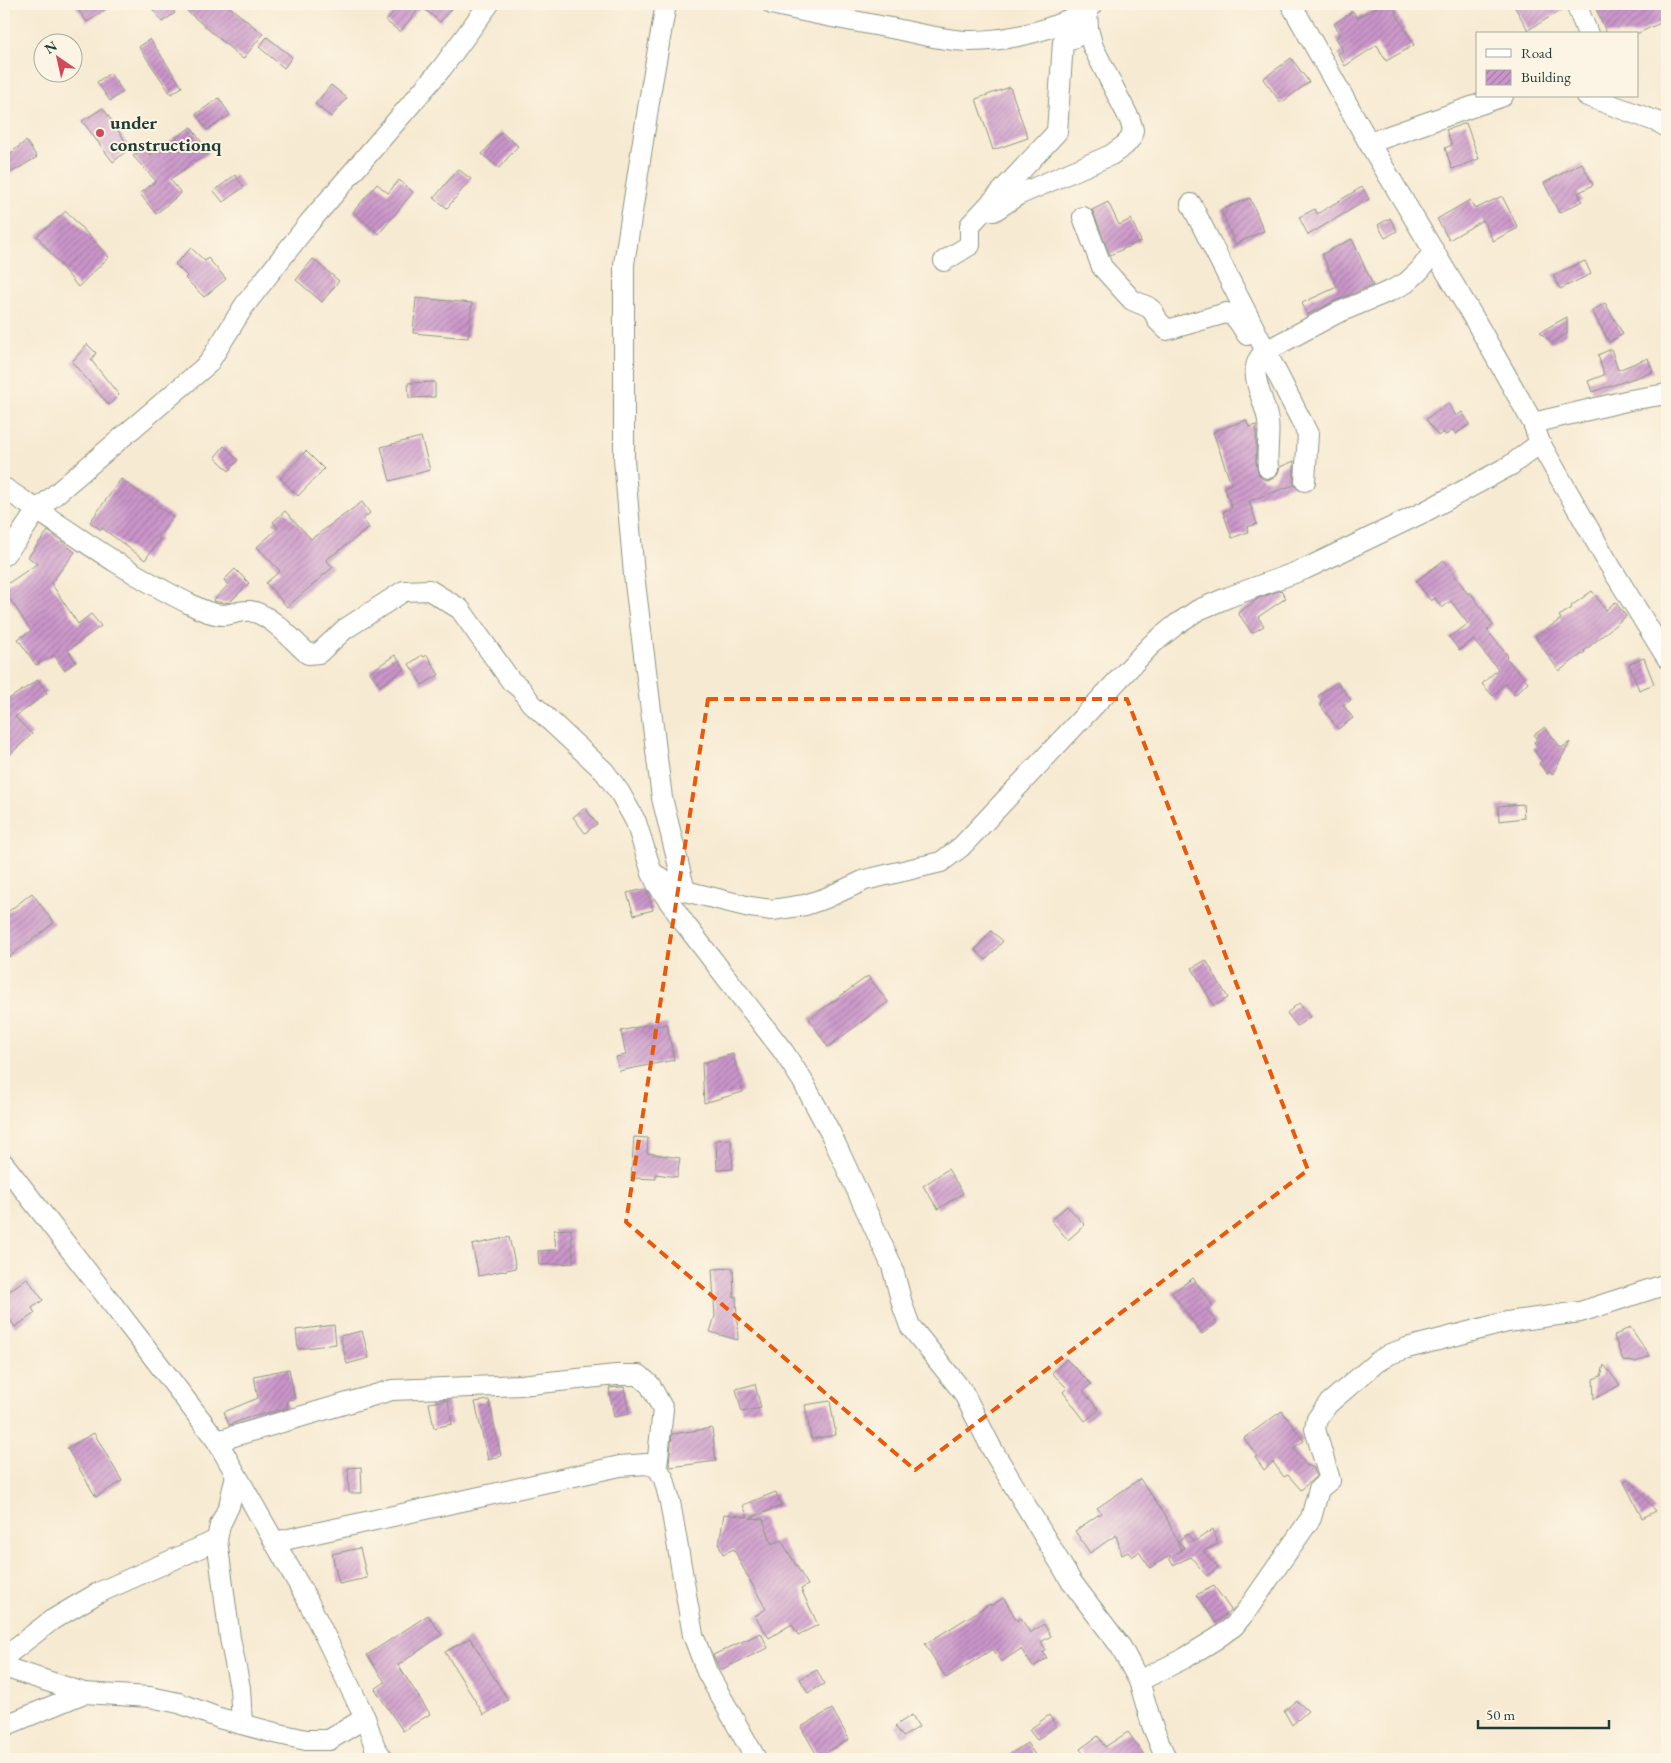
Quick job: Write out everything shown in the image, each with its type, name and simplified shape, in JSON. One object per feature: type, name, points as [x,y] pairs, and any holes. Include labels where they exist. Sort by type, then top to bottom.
[{"type":"street","points":[[4,555],[37,510],[208,364],[244,306],[309,223],[442,68],[489,4]]},
{"type":"street","points":[[666,4],[624,264],[624,458],[634,575],[662,798],[685,891]]},
{"type":"street","points":[[772,4],[946,39],[971,41],[1005,38],[1046,28],[1065,21],[1090,7]]},
{"type":"street","points":[[1291,4],[1368,143],[1472,314],[1533,423],[1540,443],[1607,562],[1667,658]]},
{"type":"street","points":[[1576,4],[1587,32]]},
{"type":"street","points":[[992,212],[1018,195],[1111,155],[1131,138],[1133,130],[1130,120],[1093,47],[1088,29],[1090,7]]},
{"type":"street","points":[[944,261],[970,245],[970,225],[1057,132],[1063,42],[1076,37],[1065,21]]},
{"type":"street","points":[[1368,143],[1497,98]]},
{"type":"street","points":[[1596,98],[1614,102],[1667,127]]},
{"type":"street","points":[[1190,204],[1263,354],[1308,434],[1304,481]]},
{"type":"street","points":[[1083,218],[1102,267],[1132,300],[1153,310],[1164,328],[1169,330],[1231,313],[1263,354]]},
{"type":"street","points":[[1268,468],[1266,454],[1268,421],[1257,384],[1255,368],[1263,354],[1337,313],[1406,283],[1420,270],[1434,252]]},
{"type":"street","points":[[1533,423],[1630,400],[1667,394]]},
{"type":"street","points":[[652,873],[685,891],[750,907],[772,910],[805,905],[826,898],[865,880],[941,862],[961,847],[1151,645],[1177,624],[1198,610],[1305,569],[1424,512],[1511,465],[1540,443]]},
{"type":"street","points":[[4,488],[130,570],[187,603],[202,610],[223,615],[250,611],[262,616],[274,623],[308,654],[319,653],[345,630],[404,591],[429,590],[460,609],[511,681],[520,688],[531,703],[604,771],[636,822],[657,884],[802,1080],[830,1132],[892,1266],[910,1326],[963,1392],[992,1449],[1071,1581],[1121,1647],[1139,1681],[1152,1725],[1166,1759]]},
{"type":"street","points":[[4,1164],[217,1441],[307,1599],[365,1718],[375,1747],[383,1759]]},
{"type":"street","points":[[1139,1681],[1185,1658],[1216,1639],[1234,1626],[1247,1610],[1310,1518],[1319,1489],[1330,1480],[1315,1429],[1321,1411],[1377,1362],[1390,1354],[1407,1348],[1507,1322],[1580,1312],[1667,1284]]},
{"type":"street","points":[[217,1441],[392,1390],[520,1385],[616,1375],[638,1375],[650,1385],[663,1409],[657,1467],[664,1479],[670,1502],[693,1635],[707,1672],[756,1759]]},
{"type":"street","points":[[275,1542],[620,1466],[646,1464],[657,1467]]},
{"type":"street","points":[[236,1475],[229,1506],[220,1525],[217,1540],[230,1638],[240,1688],[242,1724]]},
{"type":"street","points":[[4,1658],[52,1620],[98,1593],[217,1540]]},
{"type":"street","points":[[4,1667],[84,1693],[150,1697],[242,1724],[306,1740],[329,1740],[365,1718]]},
{"type":"street","points":[[4,1726],[84,1693]]},
{"type":"highlighted area","points":[[708,699],[1127,699],[1308,1170],[915,1470],[626,1222]]},
{"type":"building","points":[[74,4],[114,4],[87,22]]},
{"type":"building","points":[[149,4],[169,4],[175,13],[162,22]]},
{"type":"building","points":[[193,4],[226,4],[263,34],[243,59],[187,11]]},
{"type":"building","points":[[400,4],[455,4],[440,22],[421,6],[400,32],[386,21]]},
{"type":"building","points":[[1382,4],[1391,4],[1414,45],[1386,61],[1377,45],[1345,66],[1338,54],[1343,50],[1336,38],[1341,35],[1334,24],[1353,11],[1357,18]]},
{"type":"building","points":[[1513,4],[1564,4],[1565,8],[1528,30]]},
{"type":"building","points":[[1594,4],[1667,4],[1667,20],[1638,33],[1606,32]]},
{"type":"building","points":[[267,37],[292,57],[284,68],[259,47]]},
{"type":"building","points":[[150,39],[182,87],[171,94],[139,47]]},
{"type":"building","points":[[1291,58],[1309,82],[1281,103],[1263,79]]},
{"type":"building","points":[[110,73],[123,92],[110,101],[97,82]]},
{"type":"building","points":[[331,85],[347,98],[331,117],[315,104]]},
{"type":"building","points":[[1010,87],[1028,138],[993,150],[976,99]]},
{"type":"building","points":[[219,98],[230,115],[207,130],[196,114]]},
{"type":"building","points":[[103,108],[130,148],[113,162],[82,121]]},
{"type":"building","points":[[1466,123],[1479,159],[1452,169],[1445,148],[1452,145],[1446,130]]},
{"type":"building","points":[[191,127],[209,153],[170,179],[181,193],[156,214],[140,194],[156,181],[133,156],[144,147],[151,155]]},
{"type":"building","points":[[501,132],[518,146],[499,168],[482,154]]},
{"type":"building","points":[[26,141],[37,157],[4,177],[4,158]]},
{"type":"building","points":[[1582,163],[1593,185],[1578,193],[1582,201],[1559,213],[1544,183]]},
{"type":"building","points":[[458,169],[471,179],[447,208],[434,198]]},
{"type":"building","points":[[235,175],[244,187],[223,202],[214,191]]},
{"type":"building","points":[[399,180],[413,192],[379,234],[353,212],[377,184],[388,193]]},
{"type":"building","points":[[1362,187],[1369,199],[1308,235],[1299,217],[1315,209],[1317,214]]},
{"type":"building","points":[[1502,196],[1518,228],[1493,241],[1483,220],[1449,240],[1437,219],[1470,200],[1475,209]]},
{"type":"building","points":[[1250,198],[1264,231],[1235,244],[1221,210]]},
{"type":"building","points":[[1108,202],[1119,225],[1131,219],[1141,241],[1110,255],[1092,210]]},
{"type":"building","points":[[66,211],[109,257],[78,287],[37,236]]},
{"type":"building","points":[[1390,218],[1397,231],[1385,238],[1378,225]]},
{"type":"building","points":[[1352,239],[1373,285],[1307,315],[1302,303],[1337,287],[1322,254]]},
{"type":"building","points":[[191,248],[205,261],[208,258],[226,279],[204,297],[185,278],[187,276],[175,264]]},
{"type":"building","points":[[313,259],[339,281],[322,302],[296,280]]},
{"type":"building","points":[[1585,261],[1591,274],[1560,289],[1553,275]]},
{"type":"building","points":[[416,298],[472,303],[468,338],[413,333]]},
{"type":"building","points":[[1605,303],[1623,334],[1609,342],[1592,311]]},
{"type":"building","points":[[1567,317],[1567,334],[1551,343],[1540,332]]},
{"type":"building","points":[[87,344],[96,353],[91,360],[119,395],[109,405],[72,362]]},
{"type":"building","points":[[1611,349],[1618,370],[1648,358],[1653,372],[1592,392],[1588,381],[1604,375],[1598,355]]},
{"type":"building","points":[[435,382],[435,397],[409,398],[408,383]]},
{"type":"building","points":[[1448,403],[1456,416],[1462,412],[1470,424],[1456,434],[1453,430],[1446,435],[1443,432],[1438,436],[1426,419]]},
{"type":"building","points":[[1246,420],[1249,427],[1256,425],[1256,463],[1259,475],[1263,479],[1269,480],[1274,478],[1280,467],[1294,461],[1294,485],[1249,501],[1257,524],[1247,527],[1248,532],[1232,538],[1223,512],[1232,508],[1224,487],[1231,484],[1213,432]]},
{"type":"building","points":[[421,437],[430,470],[390,481],[381,447]]},
{"type":"building","points":[[224,446],[238,460],[229,471],[215,457]]},
{"type":"building","points":[[306,451],[324,469],[298,496],[280,478]]},
{"type":"building","points":[[121,479],[173,517],[145,560],[102,528],[101,530],[90,522]]},
{"type":"building","points":[[362,502],[370,513],[363,519],[369,528],[326,560],[333,567],[287,607],[266,583],[280,571],[257,547],[278,528],[273,522],[285,511],[311,539]]},
{"type":"building","points":[[48,531],[75,552],[51,583],[78,624],[91,614],[101,626],[68,650],[76,662],[64,670],[54,655],[36,665],[18,639],[31,631],[4,590],[4,586],[37,564],[28,557]]},
{"type":"building","points":[[1444,560],[1493,625],[1487,630],[1508,656],[1506,658],[1528,682],[1515,695],[1505,684],[1493,696],[1482,684],[1498,669],[1473,640],[1459,650],[1449,637],[1468,624],[1451,601],[1442,608],[1435,598],[1431,601],[1416,581]]},
{"type":"building","points":[[235,569],[249,583],[230,602],[213,601],[228,585],[224,580]]},
{"type":"building","points":[[1281,590],[1286,598],[1258,617],[1264,626],[1252,633],[1238,613],[1259,598]]},
{"type":"building","points":[[1592,591],[1606,610],[1615,602],[1626,616],[1585,652],[1559,671],[1535,637],[1561,619],[1559,616]]},
{"type":"building","points":[[395,655],[405,669],[380,686],[370,672]]},
{"type":"building","points":[[422,655],[424,657],[427,655],[439,675],[422,685],[409,664]]},
{"type":"building","points":[[1644,658],[1654,684],[1639,690],[1629,664]]},
{"type":"building","points":[[38,680],[47,693],[15,717],[32,734],[4,760],[4,702]]},
{"type":"building","points":[[1337,682],[1351,700],[1343,705],[1353,718],[1338,729],[1320,705],[1322,701],[1318,696]]},
{"type":"building","points":[[1545,727],[1561,748],[1570,742],[1552,775],[1550,772],[1547,774],[1539,763],[1542,761],[1533,749],[1537,746],[1534,742],[1537,740],[1534,735]]},
{"type":"building","points":[[1523,804],[1524,818],[1499,821],[1498,806]]},
{"type":"building","points":[[585,808],[597,824],[585,833],[573,817]]},
{"type":"building","points":[[646,889],[653,910],[634,915],[627,893]]},
{"type":"building","points":[[32,893],[54,923],[9,957],[4,950],[4,915]]},
{"type":"building","points":[[991,931],[1003,941],[986,960],[975,950]]},
{"type":"building","points":[[1206,960],[1228,998],[1214,1006],[1192,968]]},
{"type":"building","points":[[868,976],[888,1002],[828,1047],[809,1019]]},
{"type":"building","points":[[1299,1003],[1310,1017],[1297,1026],[1287,1013]]},
{"type":"building","points":[[651,1024],[651,1027],[667,1024],[674,1060],[619,1071],[616,1057],[626,1055],[621,1031]]},
{"type":"building","points":[[733,1054],[743,1092],[704,1103],[702,1063]]},
{"type":"building","points":[[634,1137],[648,1138],[647,1153],[680,1158],[677,1177],[656,1174],[656,1179],[631,1178]]},
{"type":"building","points":[[731,1139],[733,1169],[717,1170],[716,1140]]},
{"type":"building","points":[[948,1169],[963,1193],[938,1209],[923,1186]]},
{"type":"building","points":[[1067,1206],[1085,1225],[1068,1240],[1051,1220]]},
{"type":"building","points":[[571,1229],[573,1263],[539,1265],[538,1251],[556,1250],[554,1230]]},
{"type":"building","points":[[509,1237],[516,1268],[479,1276],[472,1245]]},
{"type":"building","points":[[733,1268],[738,1340],[710,1332],[715,1316],[712,1269]]},
{"type":"building","points":[[27,1278],[43,1300],[32,1308],[35,1313],[15,1327],[4,1311],[4,1295]]},
{"type":"building","points":[[1193,1278],[1213,1306],[1207,1310],[1217,1323],[1202,1334],[1172,1293]]},
{"type":"building","points":[[334,1325],[336,1344],[298,1349],[296,1330]]},
{"type":"building","points":[[1630,1327],[1650,1356],[1636,1362],[1623,1361],[1614,1336]]},
{"type":"building","points":[[362,1331],[369,1358],[347,1364],[340,1336]]},
{"type":"building","points":[[1066,1359],[1091,1384],[1083,1391],[1099,1410],[1085,1421],[1063,1392],[1067,1388],[1052,1373]]},
{"type":"building","points":[[1604,1365],[1620,1385],[1594,1399],[1593,1379],[1601,1376]]},
{"type":"building","points":[[289,1369],[295,1399],[287,1400],[288,1408],[247,1418],[229,1425],[224,1412],[258,1398],[254,1376]]},
{"type":"building","points":[[755,1384],[761,1408],[742,1412],[736,1389]]},
{"type":"building","points":[[624,1387],[629,1414],[614,1417],[609,1388]]},
{"type":"building","points":[[448,1400],[452,1424],[434,1428],[429,1403]]},
{"type":"building","points":[[489,1400],[501,1456],[488,1460],[475,1402]]},
{"type":"building","points":[[830,1401],[836,1435],[811,1439],[805,1405]]},
{"type":"building","points":[[1282,1411],[1304,1441],[1293,1448],[1306,1465],[1314,1468],[1316,1476],[1301,1490],[1288,1475],[1284,1477],[1273,1462],[1264,1470],[1244,1438]]},
{"type":"building","points":[[712,1428],[716,1461],[671,1467],[669,1464],[672,1434]]},
{"type":"building","points":[[94,1433],[122,1481],[96,1497],[67,1448]]},
{"type":"building","points":[[361,1467],[362,1493],[349,1493],[348,1468]]},
{"type":"building","points":[[1140,1479],[1165,1514],[1181,1550],[1177,1553],[1184,1548],[1178,1541],[1187,1534],[1194,1542],[1213,1529],[1218,1544],[1203,1551],[1218,1567],[1207,1576],[1191,1557],[1173,1565],[1169,1558],[1170,1555],[1150,1568],[1139,1552],[1132,1557],[1128,1552],[1122,1555],[1116,1535],[1090,1553],[1075,1531],[1101,1513],[1097,1508]]},
{"type":"building","points":[[1629,1479],[1656,1511],[1642,1518],[1624,1482]]},
{"type":"building","points":[[776,1492],[781,1506],[750,1518],[763,1519],[772,1544],[781,1540],[808,1585],[801,1589],[818,1625],[798,1635],[792,1624],[769,1638],[755,1616],[766,1609],[734,1549],[723,1554],[719,1545],[724,1514],[748,1517],[743,1505]]},
{"type":"building","points":[[360,1548],[367,1578],[339,1584],[332,1554]]},
{"type":"building","points":[[1214,1586],[1231,1610],[1216,1623],[1196,1595]]},
{"type":"building","points":[[1004,1598],[1017,1621],[1021,1618],[1030,1633],[1044,1624],[1051,1636],[1041,1642],[1046,1650],[1043,1652],[1047,1658],[1033,1667],[1021,1649],[1001,1662],[993,1649],[946,1678],[925,1644],[990,1604],[990,1606]]},
{"type":"building","points":[[428,1615],[442,1635],[398,1665],[430,1714],[403,1731],[375,1689],[385,1682],[367,1655]]},
{"type":"building","points":[[761,1633],[768,1648],[720,1670],[713,1655]]},
{"type":"building","points":[[470,1638],[508,1700],[484,1715],[445,1652]]},
{"type":"building","points":[[817,1670],[824,1684],[808,1693],[800,1679]]},
{"type":"building","points":[[1297,1701],[1308,1711],[1292,1725],[1284,1711]]},
{"type":"building","points":[[832,1709],[849,1739],[818,1757],[801,1727]]},
{"type":"building","points":[[912,1715],[919,1727],[903,1737],[895,1726]]},
{"type":"building","points":[[1049,1715],[1056,1726],[1037,1740],[1029,1730]]},
{"type":"building","points":[[1128,1732],[1147,1759],[1087,1759],[1080,1749],[1098,1736],[1105,1747]]},
{"type":"building","points":[[1027,1743],[1038,1759],[1002,1759]]},
{"type":"place","name":"under constructionq","points":[[100,133]]}]
